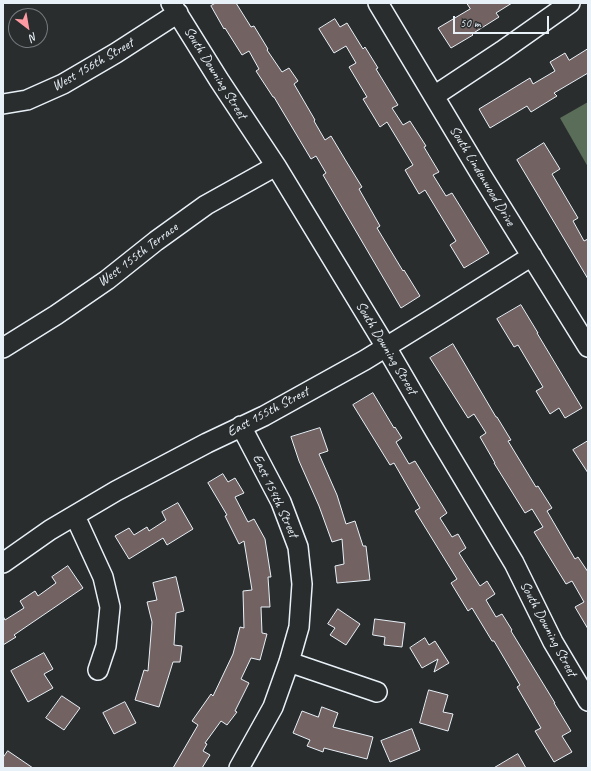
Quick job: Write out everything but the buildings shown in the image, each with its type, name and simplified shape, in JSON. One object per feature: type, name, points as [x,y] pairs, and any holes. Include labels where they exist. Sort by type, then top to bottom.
[{"type":"street","name":"South Lindenwood Drive","points":[[378,3],[588,347]]},
{"type":"street","points":[[434,96],[502,51],[570,3]]},
{"type":"street","name":"West 156th Street","points":[[3,104],[27,100],[63,84],[116,53],[174,8]]},
{"type":"street","name":"South Downing Street","points":[[174,8],[219,80],[276,166],[386,347],[514,563],[553,642],[588,701]]},
{"type":"street","name":"West 155th Terrace","points":[[3,348],[50,319],[107,280],[156,241],[206,205],[276,166]]},
{"type":"street","name":"East 155th Street","points":[[3,563],[50,530],[130,484],[207,443],[264,416],[364,360],[532,256]]},
{"type":"street","name":"East 154th Street","points":[[239,768],[273,707],[289,662],[299,627],[302,584],[298,547],[281,502],[241,426]]},
{"type":"street","points":[[75,516],[103,577],[110,607],[106,646],[98,670]]},
{"type":"street","points":[[289,662],[377,692]]},
{"type":"green space","points":[[588,102],[588,167],[560,118]]}]
